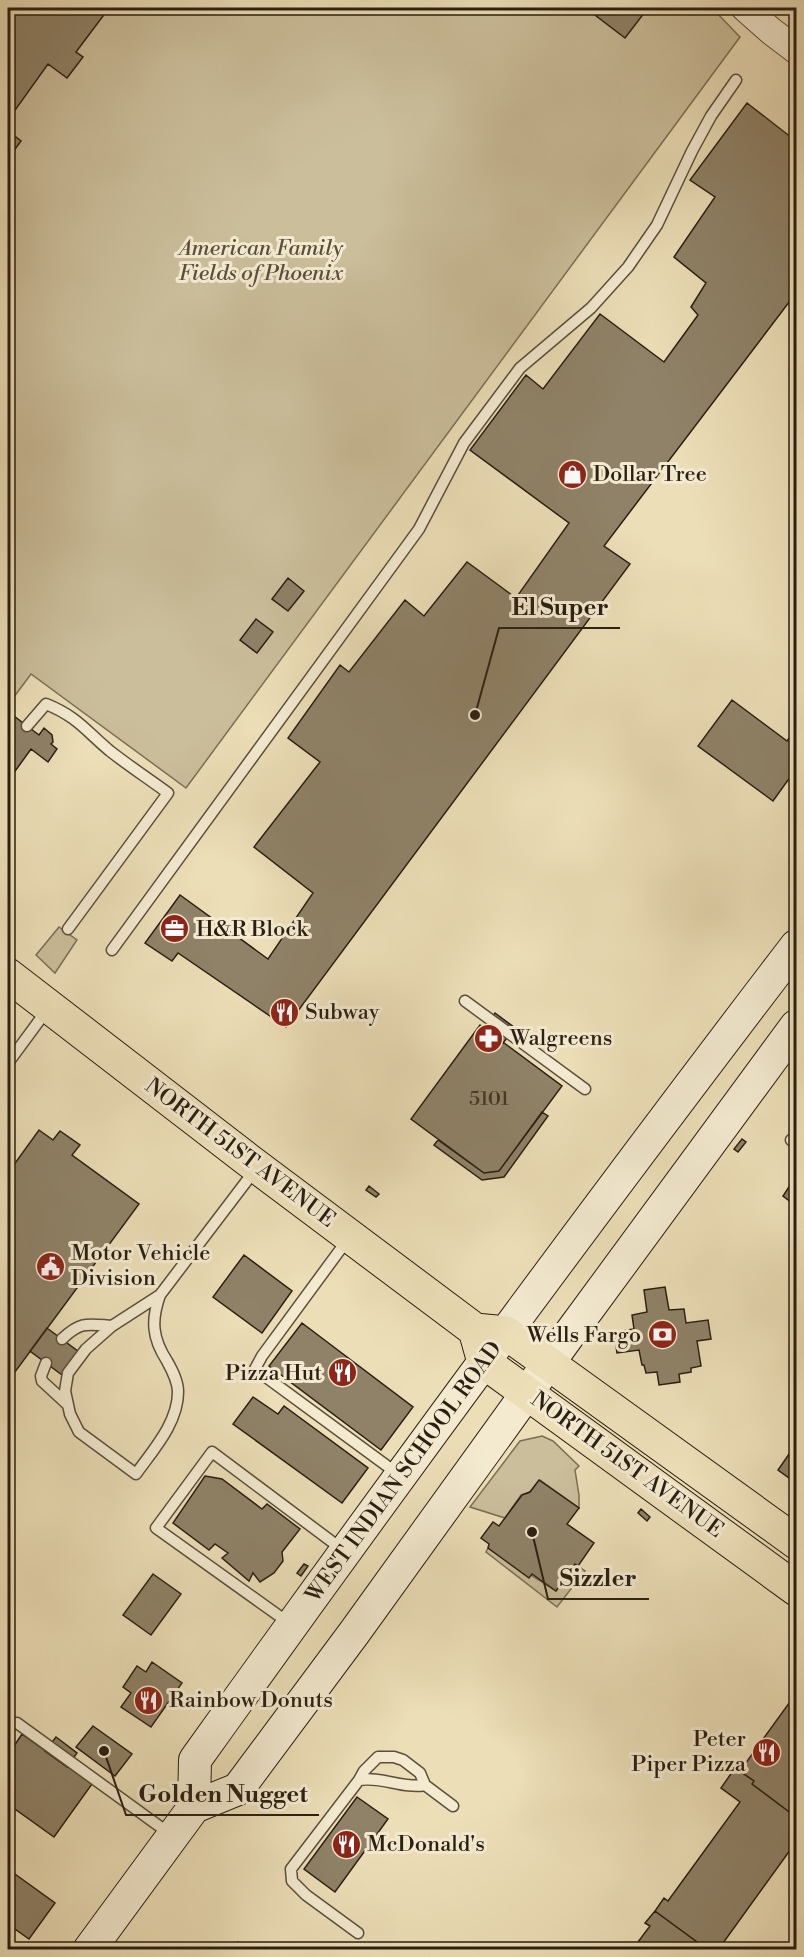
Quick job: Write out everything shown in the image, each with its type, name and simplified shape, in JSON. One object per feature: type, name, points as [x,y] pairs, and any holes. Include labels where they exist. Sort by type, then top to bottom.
[{"type":"main road","name":"WEST INDIAN SCHOOL ROAD","points":[[490,1331],[666,1116],[796,946]]},
{"type":"main road","name":"NORTH 51ST AVENUE","points":[[8,975],[350,1236],[490,1331],[548,1363],[796,1542]]},
{"type":"main road","points":[[89,1950],[194,1807],[238,1789],[796,1026]]},
{"type":"main road","points":[[484,1362],[490,1331]]},
{"type":"main road","name":"WEST INDIAN SCHOOL ROAD","points":[[194,1807],[195,1760],[484,1362]]},
{"type":"main road","name":"NORTH 51ST AVENUE","points":[[484,1362],[796,1589]]},
{"type":"street","points":[[745,8],[796,50]]},
{"type":"lane","points":[[112,950],[419,529],[464,443],[513,377],[520,368],[591,308],[628,267],[657,225],[692,150],[711,116],[736,80]]},
{"type":"lane","points":[[27,726],[46,704],[61,710],[74,717],[110,751],[168,793],[68,929]]},
{"type":"lane","points":[[465,1001],[585,1089]]},
{"type":"lane","points":[[8,1063],[48,1007]]},
{"type":"lane","points":[[160,1295],[112,1326],[86,1349],[68,1373],[65,1391],[79,1432],[136,1474],[162,1438],[172,1419],[178,1391],[174,1372],[161,1352],[155,1333],[154,1314],[160,1295],[257,1167]]},
{"type":"lane","points":[[350,1236],[262,1356],[255,1370],[401,1475]]},
{"type":"lane","points":[[62,1340],[76,1327],[86,1323],[112,1326]]},
{"type":"lane","points":[[46,1363],[41,1376],[42,1382],[68,1405]]},
{"type":"lane","points":[[292,1625],[156,1528],[212,1452],[345,1552]]},
{"type":"lane","points":[[17,1723],[173,1836]]},
{"type":"lane","points":[[358,1933],[292,1881],[291,1869],[304,1850],[364,1771],[378,1757],[394,1756],[420,1773],[425,1785],[453,1806]]},
{"type":"lane","points":[[359,1780],[372,1778],[400,1782],[414,1787],[425,1785]]},
{"type":"green space","name":"American Family Fields of Phoenix","points":[[8,8],[712,8],[740,37],[186,788],[31,674],[8,705]]},
{"type":"green space","points":[[59,927],[77,940],[55,973],[36,955]]},
{"type":"green space","points":[[542,1436],[553,1441],[579,1466],[575,1470],[579,1508],[540,1480],[530,1492],[521,1495],[505,1518],[470,1507],[520,1441]]},
{"type":"green space","points":[[488,1548],[556,1591],[575,1564],[585,1571],[557,1607],[486,1552]]},
{"type":"building","points":[[8,8],[109,8],[76,52],[83,57],[67,78],[48,64],[8,120]]},
{"type":"building","points":[[596,8],[648,8],[625,38],[595,15],[599,9]]},
{"type":"building","points":[[747,103],[796,141],[796,293],[604,546],[630,564],[286,1027],[178,953],[172,961],[145,943],[180,895],[268,959],[313,893],[254,847],[320,762],[288,738],[340,665],[349,672],[405,600],[424,616],[467,562],[516,598],[569,523],[470,450],[526,375],[543,389],[600,314],[664,362],[698,315],[691,307],[706,283],[674,257],[715,197],[690,180]]},
{"type":"building","points":[[8,131],[21,141],[8,159]]},
{"type":"building","points":[[288,578],[304,591],[288,611],[272,599]]},
{"type":"building","points":[[256,619],[273,632],[257,653],[240,640]]},
{"type":"building","points":[[732,700],[787,741],[792,734],[796,737],[796,769],[773,801],[698,746]]},
{"type":"building","points":[[10,713],[39,735],[44,728],[52,735],[51,744],[57,749],[48,762],[31,749],[8,781],[8,717]]},
{"type":"building","points":[[495,1013],[515,1028],[503,1043],[483,1028]]},
{"type":"building","name":"Walgreens","points":[[480,1025],[562,1086],[499,1171],[484,1173],[411,1119]]},
{"type":"building","points":[[542,1112],[548,1116],[504,1177],[482,1180],[434,1145],[438,1140],[484,1173],[499,1171]]},
{"type":"building","name":"Motor Vehicle Division","points":[[39,1130],[53,1140],[60,1131],[80,1145],[72,1155],[139,1204],[12,1376],[8,1373],[8,1173]]},
{"type":"building","points":[[742,1139],[746,1142],[738,1152],[734,1149]]},
{"type":"building","points":[[796,1176],[796,1206],[783,1196]]},
{"type":"building","points":[[369,1186],[379,1194],[376,1197],[366,1190]]},
{"type":"building","points":[[244,1255],[292,1291],[262,1333],[213,1297]]},
{"type":"building","name":"Wells Fargo","points":[[665,1287],[669,1310],[684,1309],[686,1323],[708,1320],[711,1339],[697,1341],[701,1366],[691,1368],[691,1372],[679,1374],[680,1382],[659,1385],[657,1372],[646,1373],[639,1350],[617,1353],[614,1332],[634,1329],[632,1315],[647,1312],[644,1290]]},
{"type":"building","points":[[302,1323],[413,1407],[381,1450],[269,1366]]},
{"type":"building","points":[[47,1328],[79,1352],[62,1375],[30,1351]]},
{"type":"building","points":[[253,1397],[278,1414],[284,1406],[368,1468],[342,1503],[233,1424]]},
{"type":"building","points":[[796,1444],[796,1483],[778,1470]]},
{"type":"building","points":[[205,1476],[222,1479],[262,1509],[267,1504],[300,1529],[282,1552],[283,1561],[274,1573],[260,1582],[253,1573],[249,1581],[222,1558],[228,1553],[215,1544],[209,1550],[173,1523]]},
{"type":"building","points":[[539,1480],[579,1508],[567,1524],[594,1543],[578,1566],[575,1564],[556,1591],[532,1574],[529,1578],[488,1548],[489,1544],[481,1538],[493,1522],[499,1526],[522,1495],[530,1492]]},
{"type":"building","points":[[641,1509],[650,1517],[647,1521],[638,1513]]},
{"type":"building","points":[[304,1564],[308,1566],[301,1576],[297,1573]]},
{"type":"building","points":[[153,1574],[181,1594],[151,1635],[123,1615]]},
{"type":"building","name":"Rainbow Donuts","points":[[152,1662],[182,1683],[151,1727],[121,1707],[131,1693],[123,1687],[137,1666],[146,1672]]},
{"type":"building","points":[[792,1699],[796,1700],[796,1817],[752,1784],[754,1781],[740,1771]]},
{"type":"building","points":[[93,1726],[132,1754],[115,1776],[76,1747]]},
{"type":"building","points":[[22,1734],[92,1784],[54,1837],[8,1804],[8,1755]]},
{"type":"building","points":[[56,1737],[77,1753],[67,1767],[45,1751]]},
{"type":"building","points":[[735,1768],[754,1781],[752,1784],[796,1817],[796,1842],[718,1950],[708,1950],[655,1911],[664,1898],[668,1901],[740,1802],[721,1788]]},
{"type":"building","name":"McDonald's","points":[[357,1797],[388,1819],[335,1892],[304,1869]]},
{"type":"building","points":[[8,1869],[55,1903],[29,1939],[8,1924]]},
{"type":"building","points":[[655,1911],[708,1950],[632,1950],[650,1926],[645,1923]]},
{"type":"building","points":[[238,1942],[249,1950],[233,1950]]},
{"type":"place","name":"Dollar Tree","points":[[572,474]]},
{"type":"place","name":"El Super","points":[[475,715]]},
{"type":"place","name":"H&R Block","points":[[175,929]]},
{"type":"place","name":"Subway","points":[[284,1012]]},
{"type":"place","name":"Walgreens","points":[[489,1038]]},
{"type":"place","name":"Motor Vehicle Division","points":[[50,1266]]},
{"type":"place","name":"Wells Fargo","points":[[662,1335]]},
{"type":"place","name":"Pizza Hut","points":[[343,1373]]},
{"type":"place","name":"Sizzler","points":[[532,1532]]},
{"type":"place","name":"Rainbow Donuts","points":[[148,1700]]},
{"type":"place","name":"Golden Nugget","points":[[104,1751]]},
{"type":"place","name":"Peter Piper Pizza","points":[[767,1752]]},
{"type":"place","name":"McDonald's","points":[[346,1844]]}]
